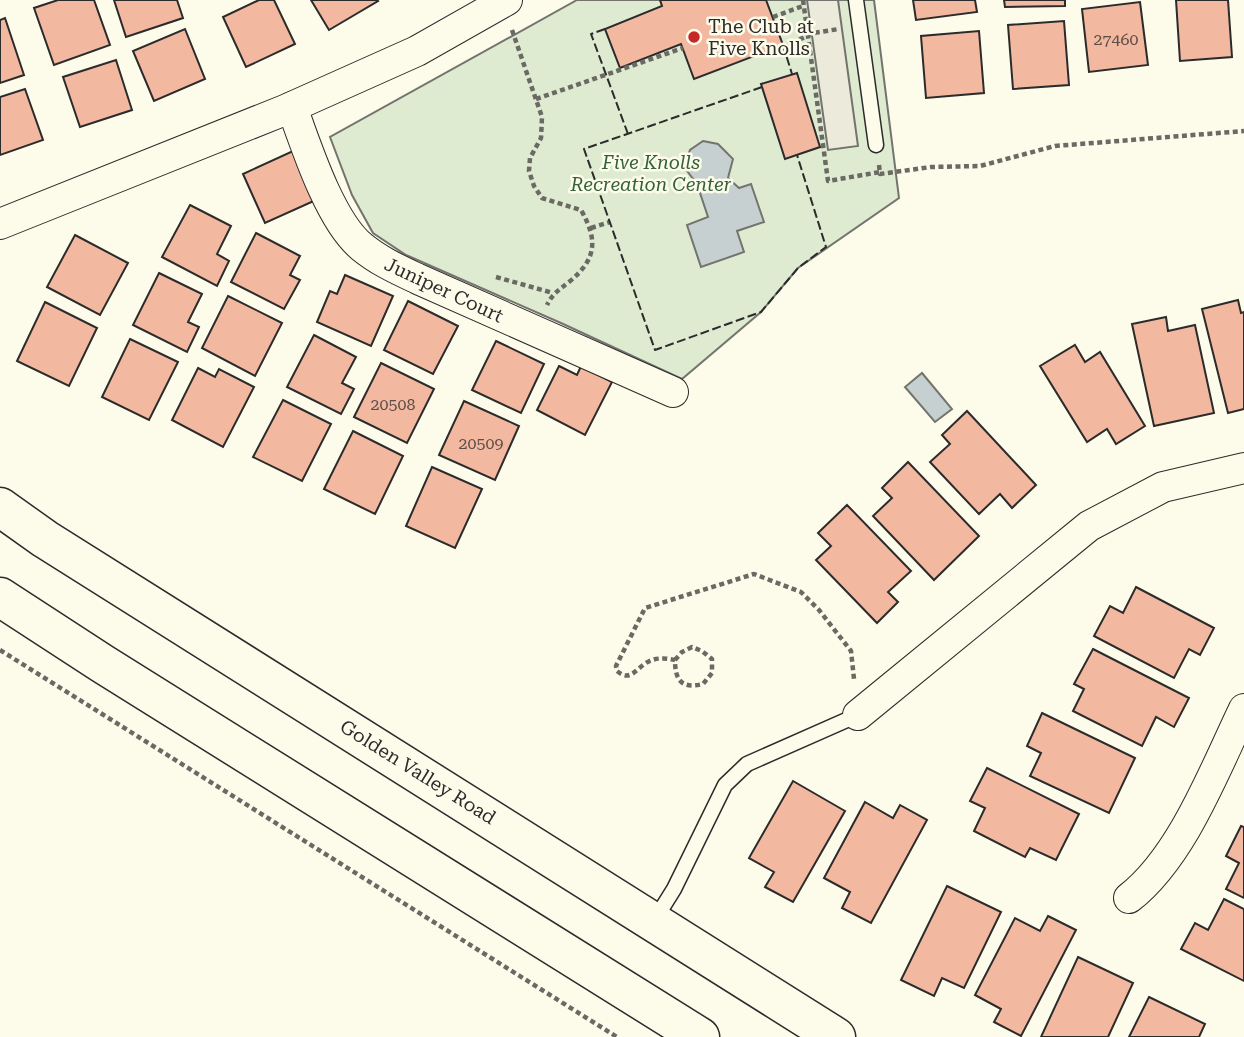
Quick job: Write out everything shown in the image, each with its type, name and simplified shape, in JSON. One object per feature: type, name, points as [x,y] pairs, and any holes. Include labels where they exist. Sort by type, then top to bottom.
[{"type":"main road","name":"Golden Valley Road","points":[[0,507],[46,539],[836,1037]]},
{"type":"main road","points":[[0,597],[700,1037]]},
{"type":"street","points":[[0,223],[292,107],[417,51],[504,1]]},
{"type":"street","name":"Juniper Court","points":[[292,107],[318,179],[338,217],[359,245],[381,261],[673,393]]},
{"type":"street","points":[[858,715],[1089,526],[1163,486],[1244,468]]},
{"type":"street","points":[[1129,898],[1147,884],[1185,828],[1244,709]]},
{"type":"lane","points":[[856,0],[876,145]]},
{"type":"lane","points":[[654,921],[674,890],[725,785],[747,764],[858,715]]},
{"type":"path","points":[[504,1],[543,127],[541,138],[530,158],[529,171],[534,186],[542,198],[581,210],[591,228],[593,250],[587,266],[553,292],[534,331]]},
{"type":"path","points":[[773,17],[803,3],[828,181],[880,172],[980,166],[1055,146],[1244,131]]},
{"type":"path","points":[[784,47],[813,33],[859,25]]},
{"type":"path","points":[[536,99],[683,48]]},
{"type":"path","points":[[876,145],[880,172]]},
{"type":"path","points":[[591,228],[610,222]]},
{"type":"path","points":[[675,660],[658,658],[649,661],[626,677],[617,671],[645,608],[754,574],[801,592],[851,651],[858,715]]},
{"type":"path","points":[[692,647],[712,659],[712,673],[703,684],[691,687],[680,681],[675,672],[675,660],[682,652],[692,647]]},
{"type":"path","points":[[0,649],[617,1037]]},
{"type":"green space","name":"Five Knolls Recreation Center","points":[[577,0],[874,0],[899,198],[798,268],[761,312],[682,379],[406,255],[373,233],[352,195],[330,137]]},
{"type":"shaded area","points":[[807,0],[838,0],[858,146],[828,150]]},
{"type":"shaded area","points":[[703,141],[718,144],[733,159],[728,178],[739,188],[751,184],[764,222],[737,231],[744,252],[701,267],[687,225],[708,217],[697,184],[684,167],[690,150]]},
{"type":"shaded area","points":[[922,373],[952,409],[935,422],[905,387]]},
{"type":"building","points":[[58,0],[94,0],[110,45],[54,65],[34,8]]},
{"type":"building","points":[[114,0],[177,0],[183,18],[126,37]]},
{"type":"building","points":[[259,0],[274,0],[295,44],[246,67],[223,17]]},
{"type":"building","points":[[311,0],[377,0],[378,1],[329,30]]},
{"type":"building","name":"The Club at Five Knolls","points":[[660,0],[766,0],[783,45],[694,79],[681,44],[620,68],[605,29],[662,6]]},
{"type":"building","points":[[913,0],[975,0],[977,12],[916,20]]},
{"type":"building","points":[[1004,0],[1065,0],[1065,6],[1005,7]]},
{"type":"building","points":[[1176,0],[1228,0],[1232,57],[1180,61]]},
{"type":"building","points":[[1140,2],[1148,65],[1089,72],[1082,9]]},
{"type":"building","points":[[5,18],[24,75],[0,83],[0,20]]},
{"type":"building","points":[[1064,21],[1069,85],[1013,89],[1008,25]]},
{"type":"building","points":[[185,29],[205,79],[154,101],[133,51]]},
{"type":"building","points":[[979,31],[984,93],[926,98],[921,36]]},
{"type":"building","points":[[116,60],[132,110],[80,127],[63,77]]},
{"type":"building","points":[[797,73],[820,147],[785,159],[761,84]]},
{"type":"building","points":[[25,89],[43,140],[0,155],[0,97]]},
{"type":"building","points":[[293,151],[316,200],[265,223],[243,174]]},
{"type":"building","points":[[190,205],[231,226],[217,254],[229,261],[217,286],[162,257]]},
{"type":"building","points":[[256,233],[300,256],[290,275],[300,280],[284,309],[231,282]]},
{"type":"building","points":[[75,235],[128,263],[100,315],[47,287]]},
{"type":"building","points":[[159,273],[202,294],[188,322],[199,327],[187,352],[133,325]]},
{"type":"building","points":[[345,275],[393,296],[371,346],[317,322],[330,291],[337,294]]},
{"type":"building","points":[[228,296],[282,323],[255,376],[202,348]]},
{"type":"building","points":[[1238,300],[1241,313],[1244,312],[1244,409],[1228,413],[1202,309]]},
{"type":"building","points":[[408,301],[458,326],[433,374],[384,350]]},
{"type":"building","points":[[45,302],[97,328],[69,386],[17,361]]},
{"type":"building","points":[[1166,317],[1168,331],[1195,325],[1214,413],[1154,426],[1132,324]]},
{"type":"building","points":[[314,335],[356,357],[342,383],[354,389],[341,414],[287,387]]},
{"type":"building","points":[[130,339],[178,362],[149,420],[102,397]]},
{"type":"building","points":[[496,341],[544,364],[521,413],[472,390]]},
{"type":"building","points":[[1075,345],[1085,362],[1100,352],[1145,426],[1116,444],[1107,429],[1087,442],[1040,366]]},
{"type":"building","points":[[381,363],[434,389],[407,443],[354,417]]},
{"type":"building","points":[[559,366],[577,375],[581,366],[612,382],[585,435],[537,410]]},
{"type":"building","points":[[198,368],[215,377],[219,369],[254,387],[223,447],[172,420]]},
{"type":"building","points":[[283,400],[331,424],[302,481],[253,457]]},
{"type":"building","points":[[464,401],[519,426],[495,480],[439,455]]},
{"type":"building","points":[[967,411],[1036,485],[1012,508],[1000,494],[979,514],[930,462],[950,444],[942,435]]},
{"type":"building","points":[[353,431],[403,456],[375,514],[324,489]]},
{"type":"building","points":[[908,462],[979,536],[934,580],[873,516],[892,498],[882,488]]},
{"type":"building","points":[[432,467],[482,489],[455,548],[406,526]]},
{"type":"building","points":[[847,505],[911,571],[888,592],[898,602],[877,623],[816,560],[831,546],[818,533]]},
{"type":"building","points":[[1136,587],[1214,628],[1200,655],[1189,649],[1174,678],[1094,636],[1110,606],[1123,613]]},
{"type":"building","points":[[1093,649],[1189,698],[1174,727],[1156,717],[1142,746],[1073,711],[1084,689],[1074,684]]},
{"type":"building","points":[[1042,713],[1135,758],[1109,813],[1030,776],[1041,753],[1027,746]]},
{"type":"building","points":[[987,768],[1079,814],[1056,860],[1030,848],[1025,857],[974,831],[985,808],[970,801]]},
{"type":"building","points":[[793,781],[845,811],[793,902],[765,887],[774,872],[749,858]]},
{"type":"building","points":[[865,802],[893,818],[900,805],[927,820],[871,923],[842,908],[850,892],[824,878]]},
{"type":"building","points":[[1241,826],[1244,827],[1244,898],[1226,889],[1239,863],[1226,856]]},
{"type":"building","points":[[947,886],[1001,912],[964,988],[942,978],[934,996],[901,980]]},
{"type":"building","points":[[1224,899],[1244,909],[1244,981],[1181,949],[1195,923],[1208,930]]},
{"type":"building","points":[[1048,916],[1076,930],[1021,1036],[994,1022],[1001,1009],[975,995],[1015,918],[1040,931]]},
{"type":"building","points":[[1078,957],[1133,983],[1108,1037],[1041,1037]]},
{"type":"building","points":[[1149,997],[1205,1024],[1199,1037],[1129,1037]]},
{"type":"fence","points":[[605,29],[591,34],[628,134]]},
{"type":"fence","points":[[783,45],[792,74]]},
{"type":"fence","points":[[762,87],[584,149],[655,350],[761,312],[798,268],[826,247],[797,155]]},
{"type":"place","name":"The Club at Five Knolls","points":[[694,37]]}]
